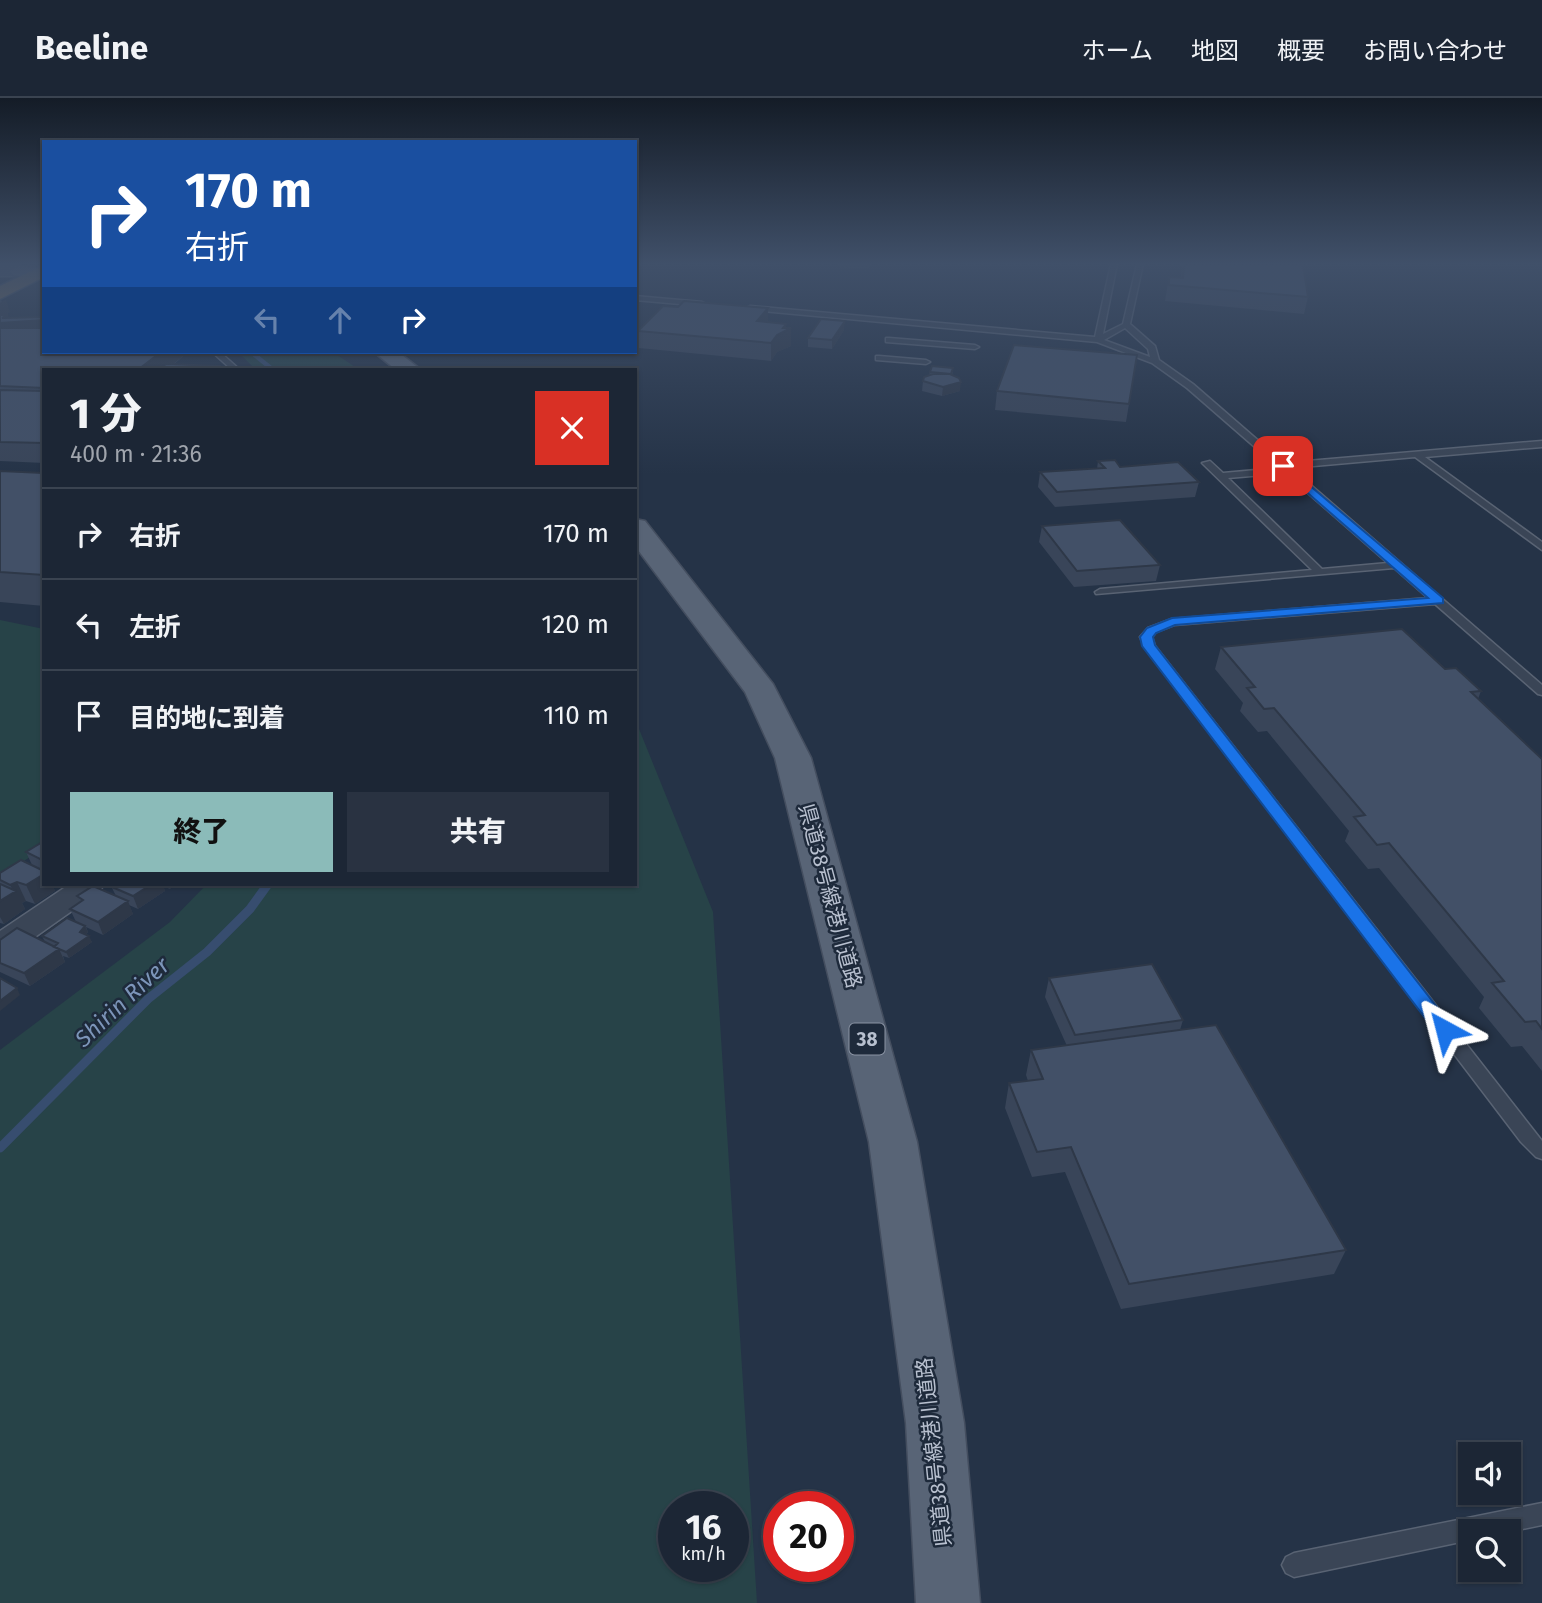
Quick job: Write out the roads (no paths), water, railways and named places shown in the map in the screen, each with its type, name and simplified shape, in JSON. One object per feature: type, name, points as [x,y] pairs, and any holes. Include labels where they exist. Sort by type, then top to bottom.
[{"type":"main road","points":[[387,354],[408,368]]},
{"type":"main road","name":"県道38号線港川道路","points":[[637,530],[761,691],[793,758],[893,1142],[935,1423],[948,1603]]},
{"type":"street","points":[[0,946],[87,886]]},
{"type":"lane","points":[[892,334],[879,359],[926,362]]},
{"type":"lane","points":[[1037,334],[1098,340],[1156,361],[1190,386],[1542,691]]},
{"type":"lane","points":[[1098,340],[1099,334]]},
{"type":"lane","points":[[1098,340],[1109,334]]},
{"type":"lane","points":[[1136,334],[1152,348],[1156,361]]},
{"type":"lane","points":[[889,340],[975,347]]},
{"type":"lane","points":[[218,354],[234,368]]},
{"type":"lane","points":[[1220,476],[1417,454],[1542,444]]},
{"type":"lane","points":[[1417,454],[1542,547]]},
{"type":"lane","points":[[1207,463],[1320,572]]},
{"type":"lane","points":[[1100,592],[1397,565]]},
{"type":"lane","points":[[1438,600],[1172,622],[1152,630],[1146,637],[1149,646],[1518,1126],[1542,1152]]},
{"type":"lane","points":[[1294,1565],[1542,1514]]},
{"type":"waterway","name":"Shirin River","points":[[253,354],[271,368]]},
{"type":"waterway","name":"Shirin River","points":[[0,1148],[148,999],[207,952],[250,909],[267,886]]}]
